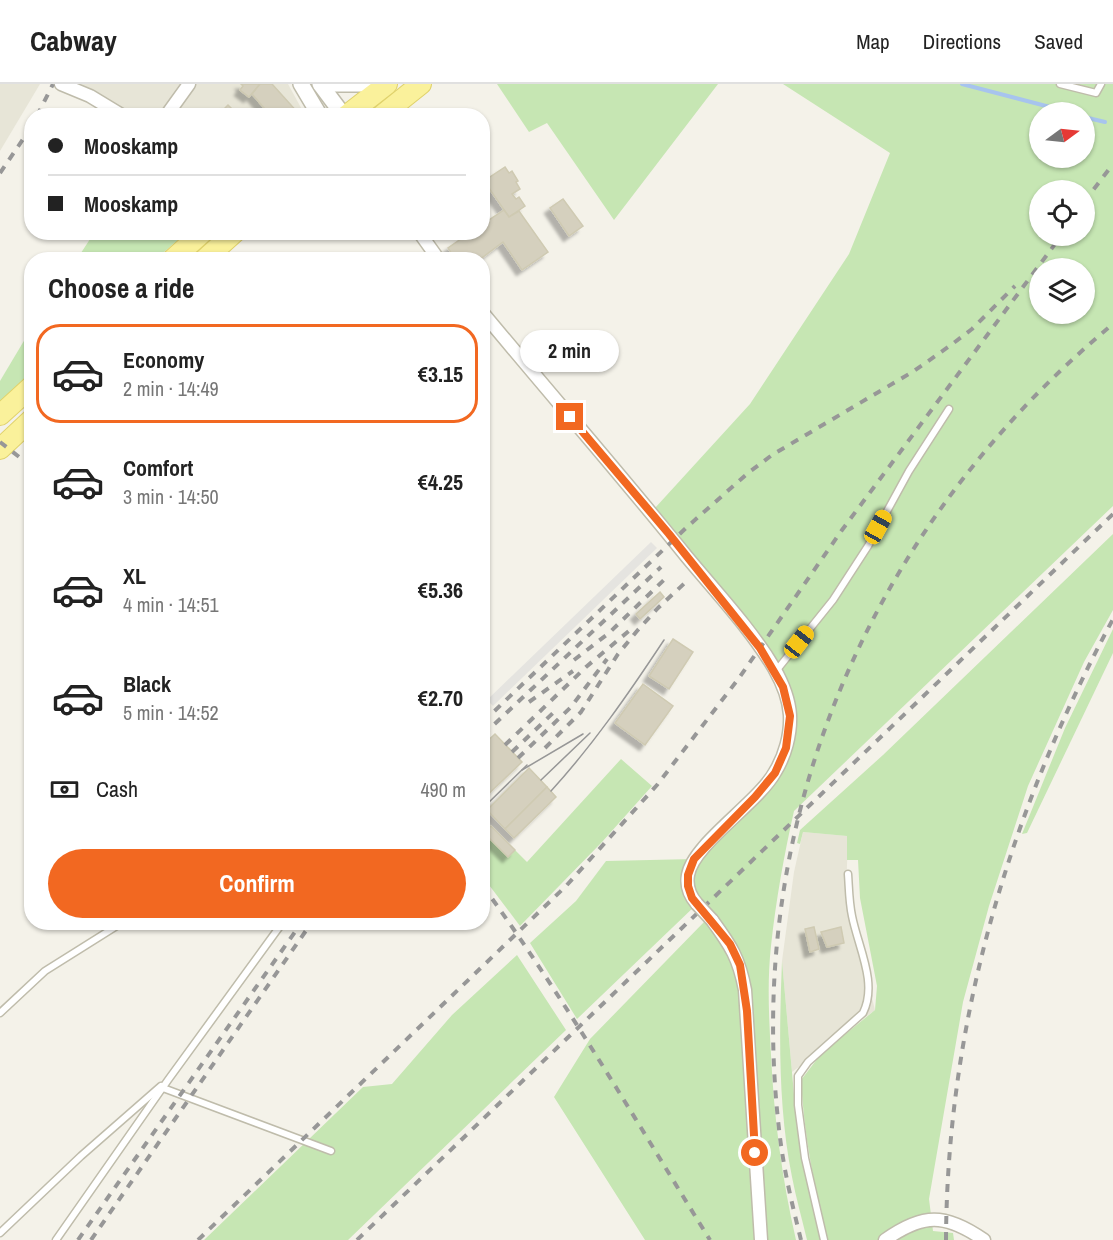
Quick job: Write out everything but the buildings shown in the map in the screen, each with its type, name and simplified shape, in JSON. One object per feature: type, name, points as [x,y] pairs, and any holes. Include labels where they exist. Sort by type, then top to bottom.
[{"type":"main road","points":[[356,108],[387,84]]},
{"type":"main road","points":[[391,108],[421,84]]},
{"type":"main road","points":[[181,252],[194,240]]},
{"type":"main road","points":[[213,252],[227,240]]},
{"type":"main road","points":[[0,415],[24,393]]},
{"type":"main road","points":[[0,449],[24,426]]},
{"type":"street","points":[[61,84],[90,96],[110,108]]},
{"type":"street","points":[[172,108],[189,84]]},
{"type":"street","points":[[301,84],[315,108]]},
{"type":"street","points":[[320,84],[339,108]]},
{"type":"street","points":[[334,84],[366,84]]},
{"type":"street","points":[[424,240],[433,252]]},
{"type":"street","points":[[490,321],[669,534],[760,648],[783,687],[790,716],[786,748],[775,773],[755,797],[694,859],[688,875],[688,886],[692,898],[730,944],[740,965],[745,990],[761,1240]]},
{"type":"street","points":[[885,1240],[899,1230],[920,1221],[938,1219],[959,1225],[984,1240]]},
{"type":"lane","points":[[1060,84],[1096,93],[1101,84]]},
{"type":"lane","points":[[775,672],[833,600],[868,546],[909,471],[949,409]]},
{"type":"lane","points":[[824,1240],[805,1158],[798,1105],[798,1077],[808,1062],[863,1013],[868,1003],[868,982],[852,918],[848,874]]},
{"type":"lane","points":[[0,1013],[45,971],[110,930]]},
{"type":"lane","points":[[56,1240],[277,930]]},
{"type":"lane","points":[[0,1233],[97,1142],[168,1080]]},
{"type":"lane","points":[[163,1088],[331,1151]]},
{"type":"shaded area","points":[[0,84],[40,84],[24,108],[0,151]]},
{"type":"shaded area","points":[[61,84],[288,84],[301,108],[109,108]]},
{"type":"shaded area","points":[[651,542],[657,548],[493,706],[490,703],[490,697]]},
{"type":"shaded area","points":[[803,832],[848,836],[846,894],[875,1010],[792,1072],[782,961],[794,872]]},
{"type":"green space","points":[[497,84],[718,84],[614,220],[547,123],[529,132]]},
{"type":"green space","points":[[783,84],[1113,84],[1113,506],[794,811],[773,929],[769,1000],[772,1079],[777,1125],[796,1240],[645,1240],[554,1097],[590,1039],[704,922],[696,905],[577,1019],[530,943],[576,901],[606,861],[694,859],[775,773],[796,718],[774,662],[672,527],[655,508],[750,404],[849,254],[890,153]]},
{"type":"green space","points":[[89,240],[178,240],[164,252],[82,252]]},
{"type":"green space","points":[[24,341],[24,380],[0,402],[0,381]]},
{"type":"green space","points":[[1113,534],[1113,610],[1084,662],[1028,786],[989,906],[963,1002],[929,1199],[933,1231],[953,1233],[954,1240],[828,1240],[810,1161],[801,1080],[821,1054],[875,1010],[877,986],[860,898],[858,860],[847,860],[847,836],[803,832],[800,844],[797,843],[800,830],[883,755]]},
{"type":"green space","points":[[1113,629],[1113,653],[1027,833],[1022,834],[1065,728]]},
{"type":"green space","points":[[621,759],[652,786],[602,842],[520,926],[490,886],[490,838],[509,856],[515,850],[527,862]]},
{"type":"green space","points":[[517,955],[566,1030],[348,1240],[204,1240],[363,1087],[392,1084],[452,1015]]},
{"type":"green space","points":[[782,961],[797,1128],[821,1240],[807,1240],[787,1151],[781,1069]]},
{"type":"waterway","points":[[962,84],[1031,102]]},
{"type":"waterway","points":[[1095,120],[1105,122]]},
{"type":"tram line","points":[[551,791],[610,718],[664,640]]},
{"type":"tram line","points":[[541,780],[590,733]]},
{"type":"tram line","points":[[522,770],[583,734]]},
{"type":"tram line","points":[[490,801],[527,765]]},
{"type":"railway","points":[[41,108],[53,84]]},
{"type":"railway","points":[[0,173],[24,138]]},
{"type":"railway","points":[[1095,188],[1113,164]]},
{"type":"railway","points":[[198,1240],[566,886],[657,785],[739,678],[842,530],[1054,246]]},
{"type":"railway","points":[[490,715],[687,527],[748,473],[772,455],[914,371],[972,329],[1015,286]]},
{"type":"railway","points":[[801,1240],[788,1185],[779,1129],[773,1013],[782,900],[806,790],[843,684],[892,584],[954,490],[1028,403],[1113,324]]},
{"type":"railway","points":[[0,442],[24,461]]},
{"type":"railway","points":[[357,1240],[1113,514]]},
{"type":"railway","points":[[490,728],[661,567]]},
{"type":"railway","points":[[574,660],[609,633],[669,575]]},
{"type":"railway","points":[[545,748],[581,712],[618,654],[637,631],[688,580]]},
{"type":"railway","points":[[946,1240],[949,1158],[958,1078],[972,998],[991,919],[1015,842],[1044,766],[1076,692],[1113,619]]},
{"type":"railway","points":[[505,745],[586,667],[630,630]]},
{"type":"railway","points":[[518,758],[571,707],[607,659]]},
{"type":"railway","points":[[529,702],[573,671]]},
{"type":"railway","points":[[512,752],[553,713]]},
{"type":"railway","points":[[490,896],[571,1016],[710,1240]]},
{"type":"railway","points":[[78,1240],[296,930]]},
{"type":"railway","points":[[91,1240],[306,930]]},
{"type":"route","points":[[570,417],[669,534],[760,648],[783,687],[790,716],[786,748],[775,773],[755,797],[694,859],[688,875],[688,886],[692,898],[730,944],[740,965],[747,1011],[755,1153]]}]
